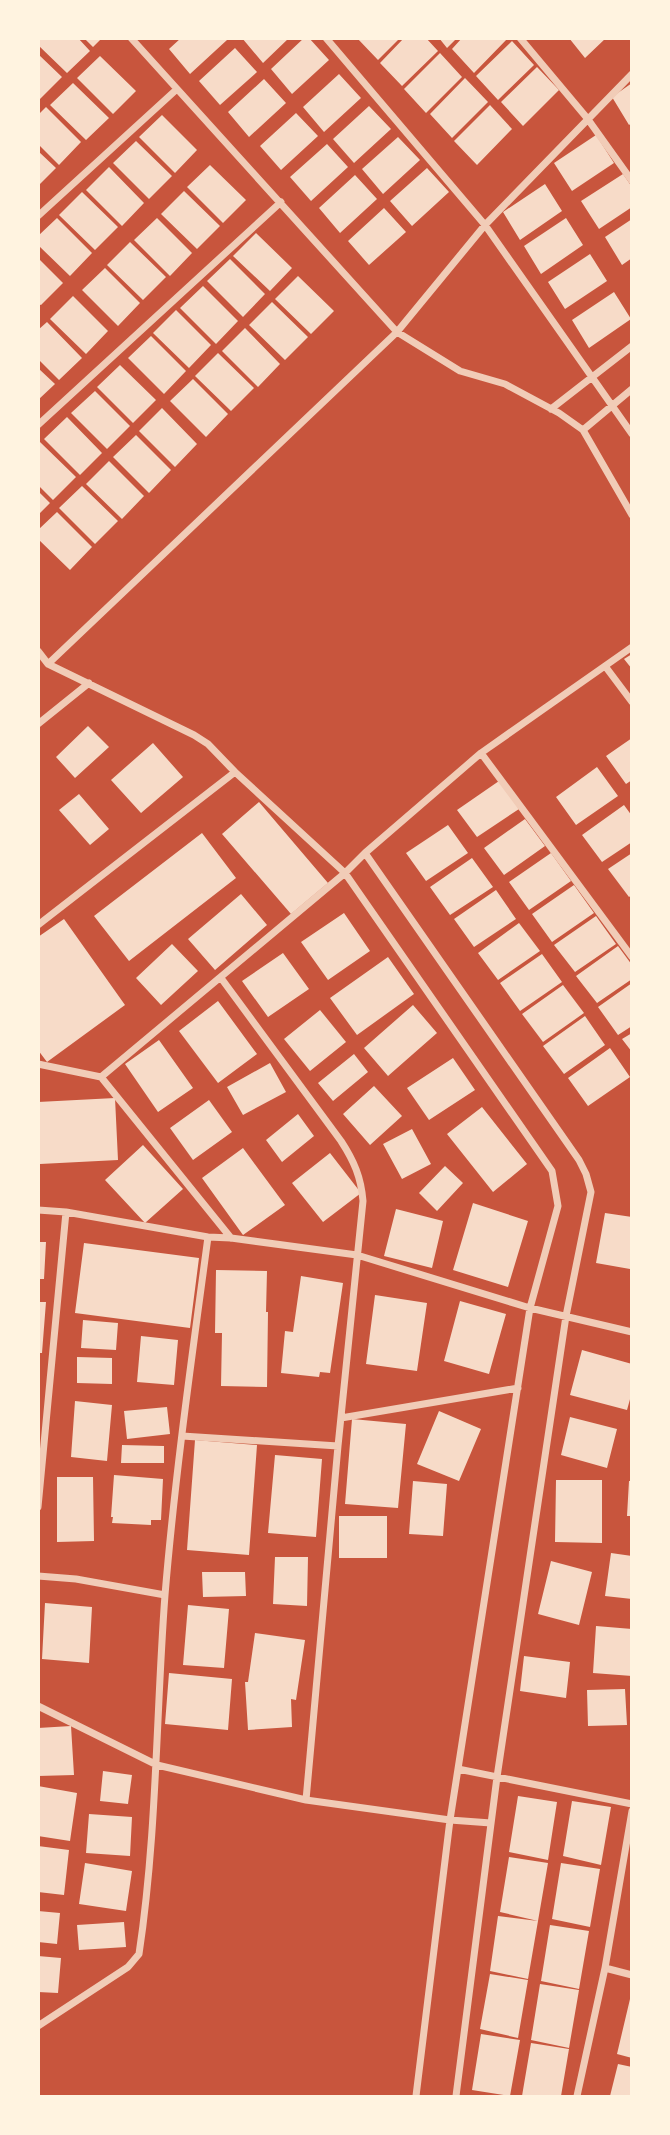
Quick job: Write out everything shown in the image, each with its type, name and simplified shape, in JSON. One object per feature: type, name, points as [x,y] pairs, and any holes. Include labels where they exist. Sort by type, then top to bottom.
[{"type":"street","points":[[326,38],[485,225],[632,434]]},
{"type":"street","points":[[520,38],[587,118],[632,181]]},
{"type":"street","points":[[133,39],[397,332],[460,371],[505,384],[559,413],[583,430],[632,515]]},
{"type":"street","points":[[48,664],[397,332],[485,225],[632,74]]},
{"type":"street","points":[[38,216],[177,89]]},
{"type":"street","points":[[38,425],[281,202]]},
{"type":"street","points":[[551,409],[632,346]]},
{"type":"street","points":[[583,430],[632,389]]},
{"type":"street","points":[[101,1077],[345,873],[481,753],[632,647]]},
{"type":"street","points":[[38,651],[48,664],[194,734],[208,744],[345,873],[552,1171],[558,1206],[530,1308],[450,1821],[416,2096]]},
{"type":"street","points":[[605,666],[632,702]]},
{"type":"street","points":[[38,724],[89,683]]},
{"type":"street","points":[[481,753],[632,957]]},
{"type":"street","points":[[38,925],[235,772]]},
{"type":"street","points":[[365,853],[579,1160],[591,1192],[566,1317],[497,1777],[456,2096]]},
{"type":"street","points":[[221,978],[354,1161],[361,1181],[363,1201],[306,1800]]},
{"type":"street","points":[[38,1064],[101,1077],[231,1238]]},
{"type":"street","points":[[38,1210],[66,1212],[208,1237],[357,1255],[530,1308],[632,1332]]},
{"type":"street","points":[[38,1507],[66,1212]]},
{"type":"street","points":[[38,2026],[128,1967],[139,1954],[157,1765],[165,1595],[208,1237]]},
{"type":"street","points":[[341,1418],[518,1388]]},
{"type":"street","points":[[182,1436],[338,1446]]},
{"type":"street","points":[[38,1576],[76,1579],[165,1595]]},
{"type":"street","points":[[38,1706],[157,1765],[306,1800],[450,1821],[491,1822]]},
{"type":"street","points":[[458,1769],[632,1804]]},
{"type":"street","points":[[577,2096],[604,1968],[632,1811]]},
{"type":"street","points":[[604,1968],[632,1975]]},
{"type":"building","points":[[38,38],[78,38],[90,51],[67,73],[38,45]]},
{"type":"building","points":[[84,38],[102,38],[93,47]]},
{"type":"building","points":[[181,38],[227,40],[190,74],[169,49]]},
{"type":"building","points":[[242,38],[289,38],[263,63]]},
{"type":"building","points":[[304,38],[309,38],[329,60],[292,94],[271,69]]},
{"type":"building","points":[[357,38],[400,38],[378,60]]},
{"type":"building","points":[[404,38],[426,38],[438,51],[402,86],[380,63]]},
{"type":"building","points":[[439,38],[457,38],[447,48]]},
{"type":"building","points":[[462,38],[508,38],[474,73],[452,49]]},
{"type":"building","points":[[569,38],[606,38],[585,58]]},
{"type":"building","points":[[512,41],[534,65],[498,100],[476,76]]},
{"type":"building","points":[[235,48],[257,72],[220,105],[199,81]]},
{"type":"building","points":[[440,53],[462,77],[426,113],[404,89]]},
{"type":"building","points":[[38,54],[62,77],[38,101]]},
{"type":"building","points":[[100,56],[136,91],[113,114],[77,78]]},
{"type":"building","points":[[537,67],[559,90],[523,126],[501,102]]},
{"type":"building","points":[[339,74],[361,98],[324,132],[303,107]]},
{"type":"building","points":[[465,78],[488,102],[452,138],[430,114]]},
{"type":"building","points":[[264,79],[286,103],[249,137],[228,112]]},
{"type":"building","points":[[73,83],[109,118],[86,140],[50,105]]},
{"type":"building","points":[[632,83],[632,123],[629,125],[612,97]]},
{"type":"building","points":[[490,105],[512,129],[477,165],[454,141]]},
{"type":"building","points":[[369,106],[391,129],[354,163],[333,139]]},
{"type":"building","points":[[46,107],[81,142],[59,165],[38,144],[38,115]]},
{"type":"building","points":[[296,113],[318,136],[281,170],[260,146]]},
{"type":"building","points":[[162,115],[197,150],[175,173],[139,137]]},
{"type":"building","points":[[596,135],[614,163],[572,191],[554,163]]},
{"type":"building","points":[[398,137],[420,160],[383,194],[362,169]]},
{"type":"building","points":[[136,141],[172,176],[149,199],[113,163]]},
{"type":"building","points":[[327,144],[348,167],[311,201],[290,177]]},
{"type":"building","points":[[38,151],[56,168],[38,186]]},
{"type":"building","points":[[210,165],[246,200],[223,223],[187,187]]},
{"type":"building","points":[[109,167],[144,203],[122,226],[86,190]]},
{"type":"building","points":[[427,168],[449,192],[412,226],[390,201]]},
{"type":"building","points":[[623,174],[632,187],[632,207],[599,229],[581,201]]},
{"type":"building","points":[[355,175],[377,199],[340,233],[319,208]]},
{"type":"building","points":[[545,184],[562,211],[520,240],[503,212]]},
{"type":"building","points":[[184,191],[220,226],[197,249],[161,214]]},
{"type":"building","points":[[82,192],[118,227],[95,250],[59,215]]},
{"type":"building","points":[[384,208],[406,232],[369,265],[348,241]]},
{"type":"building","points":[[57,218],[92,253],[70,276],[38,245],[38,236]]},
{"type":"building","points":[[157,218],[192,253],[170,276],[134,240]]},
{"type":"building","points":[[566,218],[583,245],[541,274],[524,246]]},
{"type":"building","points":[[632,219],[632,258],[622,265],[605,237]]},
{"type":"building","points":[[256,233],[292,268],[270,291],[233,256]]},
{"type":"building","points":[[130,242],[166,277],[143,300],[107,265]]},
{"type":"building","points":[[590,254],[607,281],[565,309],[548,282]]},
{"type":"building","points":[[38,258],[63,283],[41,305],[38,304]]},
{"type":"building","points":[[230,259],[265,294],[243,317],[207,281]]},
{"type":"building","points":[[105,268],[140,303],[118,326],[82,290]]},
{"type":"building","points":[[298,276],[334,311],[311,334],[275,299]]},
{"type":"building","points":[[203,286],[238,321],[216,344],[180,308]]},
{"type":"building","points":[[614,292],[631,319],[589,348],[572,320]]},
{"type":"building","points":[[73,296],[108,331],[86,354],[50,319]]},
{"type":"building","points":[[272,302],[308,337],[285,360],[249,325]]},
{"type":"building","points":[[176,310],[211,345],[189,368],[153,333]]},
{"type":"building","points":[[47,322],[82,358],[59,380],[38,359],[38,330]]},
{"type":"building","points":[[245,328],[280,364],[258,387],[222,351]]},
{"type":"building","points":[[151,336],[186,371],[164,394],[128,358]]},
{"type":"building","points":[[218,353],[254,388],[231,411],[195,376]]},
{"type":"building","points":[[120,365],[156,400],[133,423],[97,387]]},
{"type":"building","points":[[38,368],[55,384],[38,400]]},
{"type":"building","points":[[193,379],[228,414],[206,437],[170,401]]},
{"type":"building","points":[[95,391],[130,426],[107,449],[71,413]]},
{"type":"building","points":[[162,408],[197,444],[175,467],[139,431]]},
{"type":"building","points":[[67,417],[102,453],[80,475],[44,439]]},
{"type":"building","points":[[136,435],[171,470],[149,493],[113,457]]},
{"type":"building","points":[[40,442],[76,477],[53,500],[38,485]]},
{"type":"building","points":[[109,461],[144,496],[122,519],[86,484]]},
{"type":"building","points":[[82,486],[118,521],[95,544],[59,508]]},
{"type":"building","points":[[38,491],[50,503],[38,515]]},
{"type":"building","points":[[57,512],[92,547],[70,570],[38,539],[38,530]]},
{"type":"building","points":[[632,654],[632,669],[624,659]]},
{"type":"building","points":[[88,726],[109,747],[75,778],[56,757]]},
{"type":"building","points":[[632,738],[632,780],[626,784],[606,756]]},
{"type":"building","points":[[153,743],[183,777],[141,813],[111,780]]},
{"type":"building","points":[[597,767],[618,796],[576,825],[556,797]]},
{"type":"building","points":[[499,781],[519,809],[477,837],[457,810]]},
{"type":"building","points":[[79,794],[109,829],[90,845],[59,810]]},
{"type":"building","points":[[259,802],[328,883],[291,914],[222,834]]},
{"type":"building","points":[[624,805],[632,816],[632,842],[602,862],[582,835]]},
{"type":"building","points":[[525,819],[545,846],[504,875],[484,848]]},
{"type":"building","points":[[448,825],[468,853],[426,881],[406,853]]},
{"type":"building","points":[[202,833],[236,878],[129,961],[94,916]]},
{"type":"building","points":[[551,853],[571,881],[529,910],[509,882]]},
{"type":"building","points":[[632,853],[632,895],[629,897],[608,869]]},
{"type":"building","points":[[472,858],[493,887],[450,915],[430,887]]},
{"type":"building","points":[[574,885],[594,913],[552,942],[532,914]]},
{"type":"building","points":[[496,890],[516,919],[474,947],[454,919]]},
{"type":"building","points":[[241,894],[267,925],[215,970],[188,939]]},
{"type":"building","points":[[344,913],[370,951],[328,980],[301,942]]},
{"type":"building","points":[[596,916],[616,944],[575,972],[554,945]]},
{"type":"building","points":[[64,919],[125,1005],[47,1062],[38,1050],[38,937]]},
{"type":"building","points":[[519,923],[540,951],[498,980],[478,953]]},
{"type":"building","points":[[172,944],[198,971],[161,1005],[136,978]]},
{"type":"building","points":[[618,946],[632,965],[632,979],[597,1003],[576,976]]},
{"type":"building","points":[[283,953],[309,989],[268,1017],[242,981]]},
{"type":"building","points":[[542,954],[562,982],[520,1011],[500,983]]},
{"type":"building","points":[[388,957],[414,994],[357,1035],[330,998]]},
{"type":"building","points":[[632,983],[632,1026],[618,1035],[598,1007]]},
{"type":"building","points":[[563,985],[584,1013],[543,1042],[522,1014]]},
{"type":"building","points":[[218,1001],[257,1054],[218,1083],[179,1031]]},
{"type":"building","points":[[413,1005],[437,1033],[388,1076],[364,1048]]},
{"type":"building","points":[[320,1010],[346,1042],[310,1071],[284,1039]]},
{"type":"building","points":[[585,1016],[605,1045],[564,1074],[543,1046]]},
{"type":"building","points":[[632,1033],[632,1052],[622,1039]]},
{"type":"building","points":[[159,1040],[193,1088],[158,1112],[125,1064]]},
{"type":"building","points":[[610,1048],[630,1077],[588,1106],[568,1078]]},
{"type":"building","points":[[354,1054],[368,1072],[333,1101],[318,1083]]},
{"type":"building","points":[[453,1058],[475,1090],[429,1120],[407,1088]]},
{"type":"building","points":[[270,1063],[286,1092],[243,1115],[227,1087]]},
{"type":"building","points":[[374,1086],[402,1116],[370,1145],[343,1114]]},
{"type":"building","points":[[115,1098],[118,1160],[40,1164],[38,1102]]},
{"type":"building","points":[[209,1100],[232,1132],[193,1160],[170,1128]]},
{"type":"building","points":[[482,1107],[527,1164],[493,1192],[447,1134]]},
{"type":"building","points":[[298,1114],[314,1136],[282,1162],[266,1140]]},
{"type":"building","points":[[412,1129],[431,1164],[402,1179],[383,1144]]},
{"type":"building","points":[[143,1145],[183,1189],[145,1223],[105,1180]]},
{"type":"building","points":[[243,1148],[285,1205],[243,1235],[202,1178]]},
{"type":"building","points":[[330,1153],[361,1193],[323,1222],[292,1183]]},
{"type":"building","points":[[445,1166],[463,1183],[437,1211],[419,1193]]},
{"type":"building","points":[[473,1203],[528,1221],[508,1287],[453,1270]]},
{"type":"building","points":[[396,1209],[443,1221],[432,1268],[384,1256]]},
{"type":"building","points":[[605,1213],[632,1217],[630,1269],[596,1263]]},
{"type":"building","points":[[38,1242],[46,1242],[44,1279],[38,1279]]},
{"type":"building","points":[[84,1243],[199,1258],[190,1328],[75,1313]]},
{"type":"building","points":[[216,1270],[267,1271],[267,1387],[221,1386],[222,1333],[215,1333]]},
{"type":"building","points":[[301,1276],[343,1283],[330,1373],[320,1372],[319,1377],[281,1373],[285,1331],[293,1332]]},
{"type":"building","points":[[375,1295],[427,1303],[417,1371],[366,1364]]},
{"type":"building","points":[[460,1301],[506,1314],[489,1374],[444,1361]]},
{"type":"building","points":[[38,1302],[46,1302],[42,1353],[38,1353]]},
{"type":"building","points":[[83,1320],[118,1323],[116,1350],[81,1348]]},
{"type":"building","points":[[141,1336],[178,1340],[174,1385],[137,1382]]},
{"type":"building","points":[[582,1350],[632,1364],[632,1392],[627,1410],[570,1395]]},
{"type":"building","points":[[77,1357],[112,1358],[112,1384],[77,1383]]},
{"type":"building","points":[[75,1401],[112,1405],[107,1461],[71,1457]]},
{"type":"building","points":[[167,1407],[170,1434],[127,1439],[124,1411]]},
{"type":"building","points":[[439,1411],[481,1429],[459,1481],[417,1464]]},
{"type":"building","points":[[570,1417],[617,1429],[607,1468],[561,1455]]},
{"type":"building","points":[[352,1419],[406,1424],[398,1508],[345,1504]]},
{"type":"building","points":[[195,1440],[257,1445],[249,1555],[187,1550]]},
{"type":"building","points":[[122,1445],[164,1446],[164,1463],[121,1463]]},
{"type":"building","points":[[275,1455],[322,1459],[316,1537],[268,1533]]},
{"type":"building","points":[[114,1475],[163,1479],[161,1520],[151,1520],[151,1525],[112,1523]]},
{"type":"building","points":[[57,1477],[93,1477],[94,1541],[57,1542]]},
{"type":"building","points":[[556,1480],[602,1480],[602,1543],[555,1542]]},
{"type":"building","points":[[413,1481],[447,1484],[443,1536],[409,1534]]},
{"type":"building","points":[[629,1481],[632,1481],[632,1516],[627,1516]]},
{"type":"building","points":[[339,1516],[387,1516],[387,1558],[339,1558]]},
{"type":"building","points":[[611,1553],[632,1556],[632,1599],[605,1596]]},
{"type":"building","points":[[275,1557],[308,1557],[307,1606],[273,1604]]},
{"type":"building","points":[[551,1561],[592,1572],[579,1625],[538,1614]]},
{"type":"building","points":[[202,1572],[245,1572],[246,1596],[203,1597]]},
{"type":"building","points":[[45,1603],[92,1607],[89,1663],[42,1659]]},
{"type":"building","points":[[188,1605],[229,1609],[224,1668],[183,1665]]},
{"type":"building","points":[[596,1626],[632,1629],[632,1676],[593,1673]]},
{"type":"building","points":[[255,1633],[305,1640],[296,1700],[291,1699],[292,1727],[248,1730],[245,1682],[248,1682]]},
{"type":"building","points":[[524,1656],[570,1662],[566,1698],[520,1691]]},
{"type":"building","points":[[169,1673],[232,1679],[228,1730],[165,1724]]},
{"type":"building","points":[[625,1689],[627,1725],[588,1726],[587,1690]]},
{"type":"building","points":[[71,1726],[74,1775],[38,1776],[38,1728]]},
{"type":"building","points":[[103,1771],[132,1775],[128,1804],[100,1801]]},
{"type":"building","points":[[38,1786],[77,1793],[70,1841],[38,1836]]},
{"type":"building","points":[[518,1796],[557,1802],[548,1860],[509,1852]]},
{"type":"building","points":[[572,1801],[611,1807],[601,1865],[563,1856]]},
{"type":"building","points":[[89,1814],[132,1817],[130,1856],[86,1853]]},
{"type":"building","points":[[38,1846],[69,1850],[64,1895],[38,1892]]},
{"type":"building","points":[[509,1857],[548,1863],[538,1921],[500,1912]]},
{"type":"building","points":[[85,1863],[132,1871],[126,1911],[79,1904]]},
{"type":"building","points":[[561,1863],[600,1869],[590,1927],[552,1919]]},
{"type":"building","points":[[38,1911],[60,1913],[57,1944],[38,1942]]},
{"type":"building","points":[[498,1916],[538,1921],[528,1979],[490,1971]]},
{"type":"building","points":[[124,1922],[126,1947],[79,1950],[77,1925]]},
{"type":"building","points":[[550,1925],[589,1931],[579,1989],[541,1981]]},
{"type":"building","points":[[38,1956],[61,1958],[58,1993],[38,1992]]},
{"type":"building","points":[[490,1974],[528,1980],[518,2038],[480,2029]]},
{"type":"building","points":[[540,1984],[579,1990],[569,2048],[531,2040]]},
{"type":"building","points":[[632,1999],[632,2058],[617,2054]]},
{"type":"building","points":[[481,2034],[520,2040],[510,2096],[472,2090]]},
{"type":"building","points":[[531,2043],[569,2049],[561,2096],[522,2096]]},
{"type":"building","points":[[618,2064],[632,2067],[632,2096],[610,2096]]}]
